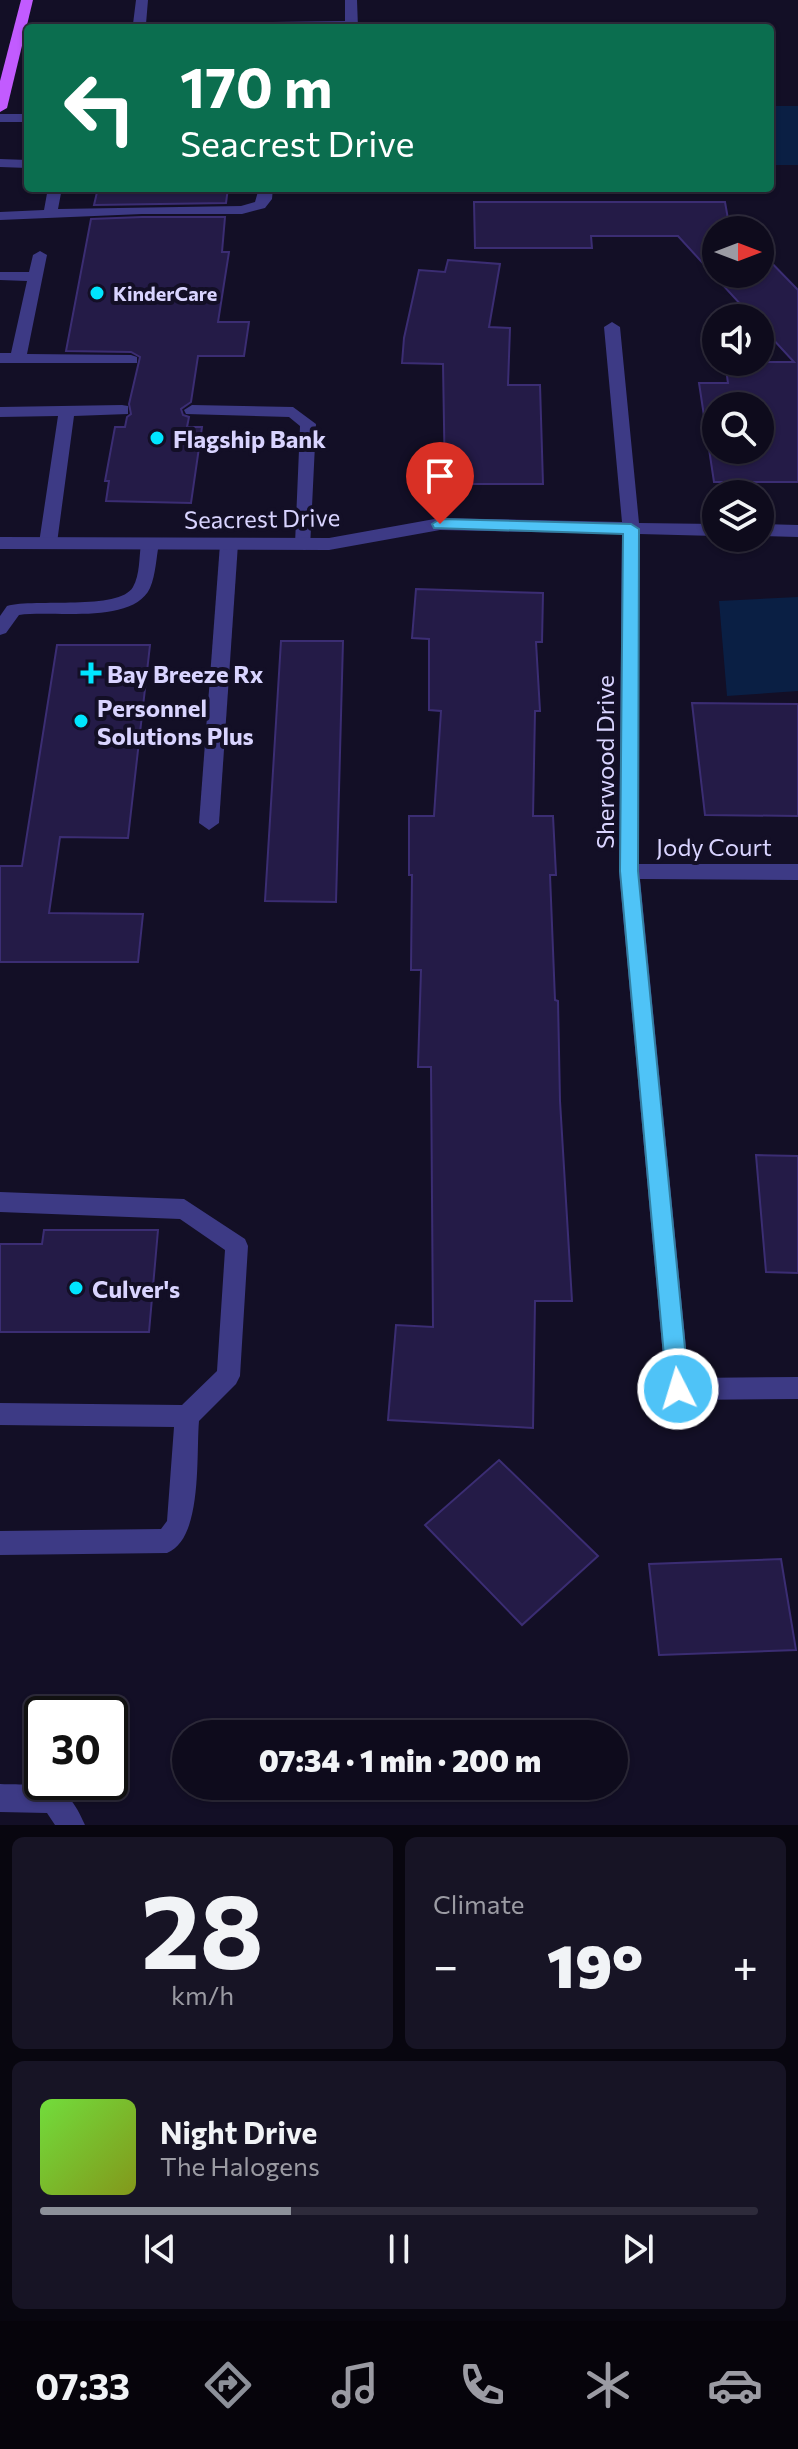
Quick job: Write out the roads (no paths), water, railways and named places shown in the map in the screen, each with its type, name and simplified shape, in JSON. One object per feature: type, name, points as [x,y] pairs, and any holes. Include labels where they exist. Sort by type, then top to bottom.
[{"type":"main road","points":[[0,108],[27,0]]},
{"type":"street","points":[[134,24],[142,0]]},
{"type":"street","points":[[351,0],[352,24]]},
{"type":"street","points":[[0,118],[24,118]]},
{"type":"street","points":[[0,163],[24,164]]},
{"type":"street","points":[[50,214],[54,192]]},
{"type":"street","points":[[0,216],[242,210],[260,205],[266,192]]},
{"type":"street","points":[[18,359],[40,255]]},
{"type":"street","points":[[0,276],[36,277]]},
{"type":"street","name":"Sherwood Drive","points":[[612,327],[631,529],[629,871],[678,1389],[798,1388]]},
{"type":"street","points":[[0,358],[131,360]]},
{"type":"street","points":[[0,412],[122,410]]},
{"type":"street","points":[[192,410],[293,412],[308,424],[304,544]]},
{"type":"street","points":[[48,543],[67,411]]},
{"type":"street","name":"Seacrest Drive","points":[[0,543],[329,544],[440,524],[702,530]]},
{"type":"street","points":[[774,530],[798,531]]},
{"type":"street","points":[[0,629],[13,610],[31,605],[112,606],[129,602],[141,591],[150,544]]},
{"type":"street","points":[[209,823],[229,544]]},
{"type":"street","name":"Jody Court","points":[[629,871],[798,872]]},
{"type":"street","points":[[0,1202],[184,1209],[237,1246],[228,1376],[187,1416],[179,1525],[167,1541],[0,1543]]},
{"type":"street","points":[[0,1414],[187,1416]]},
{"type":"street","points":[[0,1798],[54,1800],[71,1825]]},
{"type":"water","points":[[774,106],[798,106],[798,165],[774,165]]},
{"type":"water","points":[[798,597],[798,691],[727,696],[719,601]]},
{"type":"place","name":"KinderCare","points":[[97,293]]},
{"type":"place","name":"Flagship Bank","points":[[157,438]]},
{"type":"place","name":"Bay Breeze Rx","points":[[91,673]]},
{"type":"place","name":"Personnel Solutions Plus","points":[[81,721]]},
{"type":"place","name":"Culver's","points":[[76,1288]]}]
